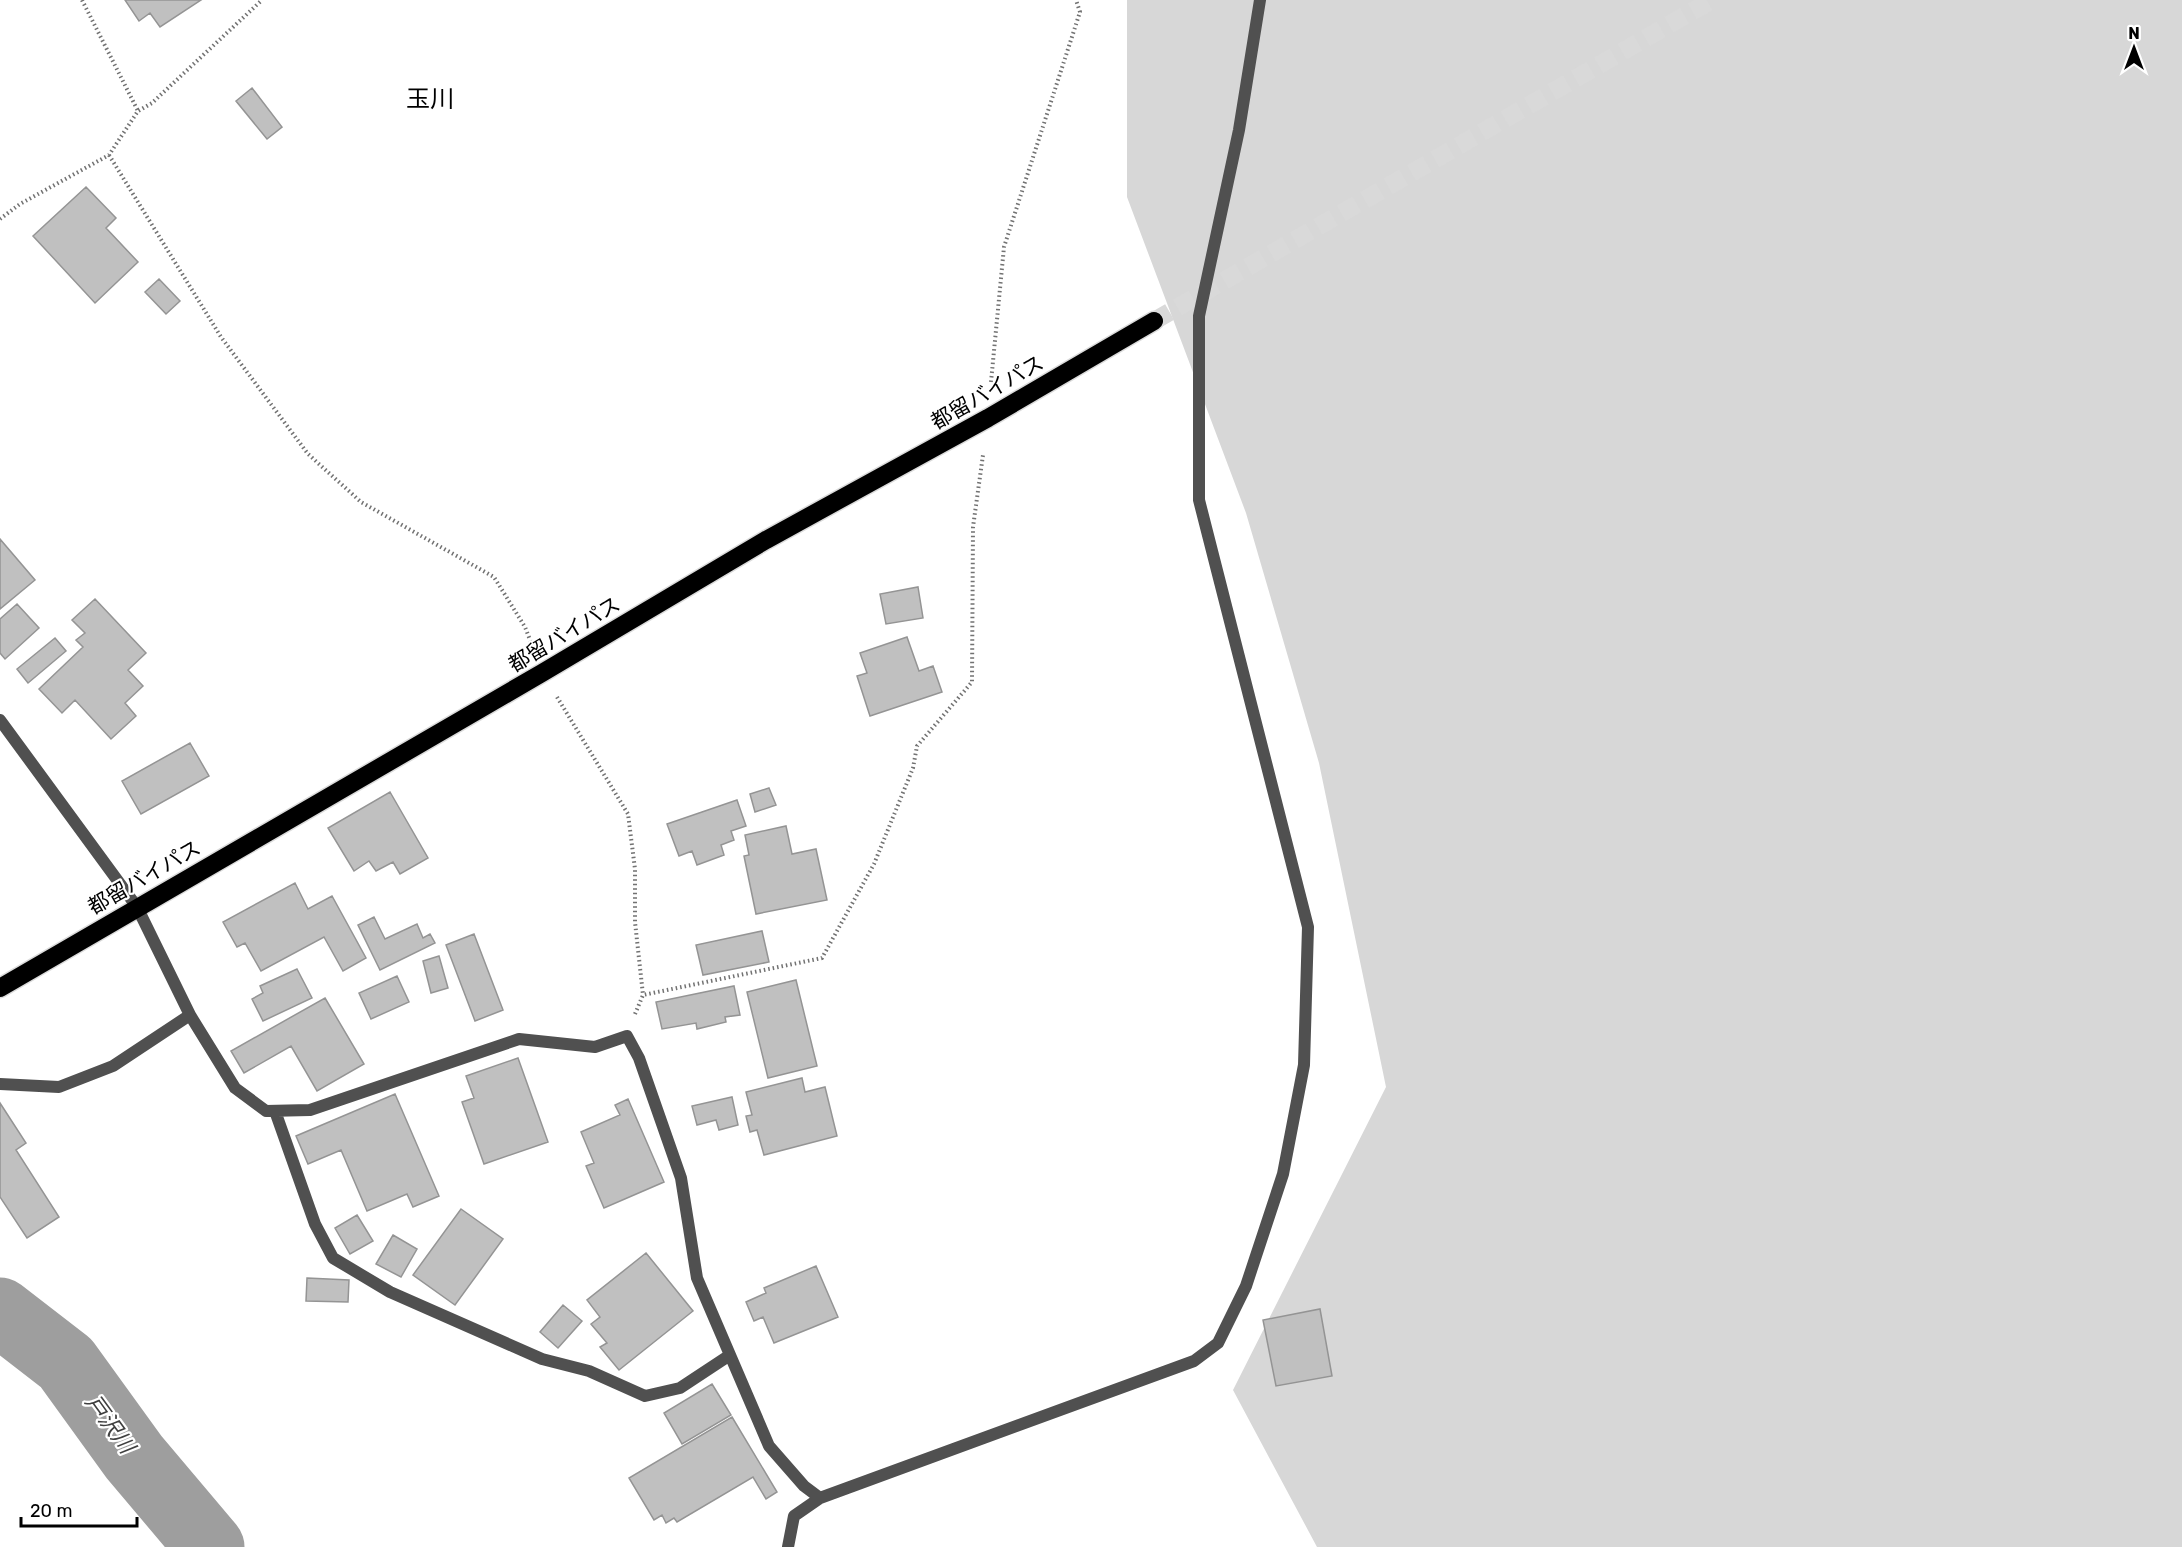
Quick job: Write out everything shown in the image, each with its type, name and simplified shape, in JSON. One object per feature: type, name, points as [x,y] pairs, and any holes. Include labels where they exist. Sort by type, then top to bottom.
[{"type":"highway","name":"都留バイパス","points":[[0,988],[766,540],[988,418],[1154,321]]},
{"type":"street","points":[[788,1547],[794,1516],[820,1498],[1194,1361],[1218,1343],[1246,1286],[1282,1174],[1304,1065],[1308,927],[1199,500],[1199,315],[1239,130],[1260,0]]},
{"type":"street","points":[[0,720],[137,907],[190,1015],[235,1088],[266,1111],[310,1110],[519,1039],[596,1047],[627,1036],[639,1058],[681,1178],[697,1278],[770,1446],[804,1486],[820,1498]]},
{"type":"street","points":[[0,1084],[59,1087],[113,1065],[190,1015]]},
{"type":"street","points":[[275,1111],[315,1224],[333,1258],[390,1292],[542,1359],[589,1371],[645,1396],[680,1388],[730,1355]]},
{"type":"path","points":[[82,0],[138,111]]},
{"type":"path","points":[[0,219],[20,204],[109,155],[138,111],[152,103],[262,0]]},
{"type":"path","points":[[643,995],[822,958],[874,864],[913,768],[917,746],[972,681],[974,527],[988,418],[1004,247],[1080,12],[1076,0]]},
{"type":"path","points":[[109,155],[221,337],[309,454],[360,502],[494,577],[525,627],[542,673],[628,814],[635,869],[635,922],[643,995],[627,1036]]},
{"type":"shaded area","points":[[1127,0],[2182,0],[2182,1547],[1317,1547],[1233,1390],[1386,1087],[1319,763],[1246,513],[1127,197]]},
{"type":"building","points":[[125,0],[201,0],[160,27],[150,13],[139,21]]},
{"type":"building","points":[[252,88],[282,127],[267,139],[236,101]]},
{"type":"building","points":[[86,187],[116,218],[106,228],[138,262],[95,303],[33,236]]},
{"type":"building","points":[[159,279],[180,301],[166,314],[145,292]]},
{"type":"building","points":[[0,539],[35,580],[0,609]]},
{"type":"building","points":[[918,587],[923,618],[886,624],[880,594]]},
{"type":"building","points":[[95,599],[146,653],[128,670],[143,686],[125,703],[136,716],[111,739],[75,700],[62,713],[39,689],[83,647],[76,640],[85,633],[72,620]]},
{"type":"building","points":[[17,604],[39,628],[5,659],[0,653],[0,619]]},
{"type":"building","points":[[907,637],[919,671],[933,666],[942,692],[870,716],[857,676],[867,673],[860,653]]},
{"type":"building","points":[[55,638],[66,651],[28,683],[17,669]]},
{"type":"building","points":[[190,743],[209,776],[141,814],[122,781]]},
{"type":"building","points":[[769,788],[776,805],[755,812],[750,794]]},
{"type":"building","points":[[390,792],[428,858],[400,874],[393,862],[376,871],[369,861],[354,871],[328,828]]},
{"type":"building","points":[[737,800],[746,826],[731,831],[734,840],[721,845],[724,855],[697,865],[692,851],[679,856],[667,824]]},
{"type":"building","points":[[786,826],[792,854],[816,849],[827,900],[756,914],[744,856],[749,855],[745,835]]},
{"type":"building","points":[[295,883],[308,909],[332,896],[366,958],[343,971],[324,937],[261,971],[245,943],[237,947],[223,922]]},
{"type":"building","points":[[374,917],[385,939],[417,924],[423,938],[430,934],[435,943],[380,970],[358,925]]},
{"type":"building","points":[[762,931],[769,962],[703,975],[696,945]]},
{"type":"building","points":[[474,934],[503,1010],[475,1021],[446,945]]},
{"type":"building","points":[[439,956],[448,988],[431,993],[423,961]]},
{"type":"building","points":[[297,969],[312,998],[263,1021],[252,999],[263,993],[260,986]]},
{"type":"building","points":[[397,976],[409,1002],[371,1019],[359,993]]},
{"type":"building","points":[[796,980],[817,1066],[768,1078],[747,992]]},
{"type":"building","points":[[734,986],[740,1015],[725,1017],[726,1022],[697,1029],[696,1023],[662,1029],[656,1002]]},
{"type":"building","points":[[325,998],[364,1064],[317,1091],[291,1046],[244,1073],[231,1051]]},
{"type":"building","points":[[518,1058],[548,1142],[484,1164],[462,1102],[474,1098],[466,1076]]},
{"type":"building","points":[[802,1078],[805,1092],[825,1087],[837,1136],[764,1155],[757,1130],[750,1132],[746,1116],[752,1115],[746,1092]]},
{"type":"building","points":[[395,1094],[439,1196],[413,1207],[407,1194],[367,1211],[341,1150],[308,1164],[296,1136]]},
{"type":"building","points":[[732,1097],[738,1125],[719,1130],[716,1120],[697,1125],[692,1106]]},
{"type":"building","points":[[628,1099],[664,1182],[604,1208],[586,1166],[594,1163],[581,1132],[620,1115],[615,1105]]},
{"type":"building","points":[[0,1103],[26,1143],[16,1150],[59,1217],[27,1238],[0,1197]]},
{"type":"building","points":[[461,1209],[503,1239],[455,1305],[413,1275]]},
{"type":"building","points":[[357,1215],[373,1241],[350,1254],[335,1228]]},
{"type":"building","points":[[393,1235],[417,1249],[401,1277],[376,1264]]},
{"type":"building","points":[[646,1253],[693,1311],[619,1370],[600,1347],[607,1343],[591,1324],[600,1317],[587,1300]]},
{"type":"building","points":[[816,1266],[838,1317],[774,1343],[763,1317],[754,1321],[746,1302],[766,1293],[764,1288]]},
{"type":"building","points":[[307,1278],[349,1280],[348,1302],[306,1301]]},
{"type":"building","points":[[563,1305],[582,1321],[558,1348],[540,1332]]},
{"type":"building","points":[[1320,1309],[1332,1376],[1276,1386],[1263,1320]]},
{"type":"building","points":[[712,1384],[731,1415],[682,1444],[664,1413]]},
{"type":"building","points":[[732,1417],[777,1492],[766,1499],[753,1477],[677,1522],[674,1518],[666,1523],[662,1515],[654,1520],[629,1478]]},
{"type":"waterway","name":"戸沢川","points":[[0,1312],[66,1363],[134,1457],[210,1547]]},
{"type":"tunnel","points":[[1154,321],[1712,0]]},
{"type":"district","name":"玉川","points":[[430,99]]}]
